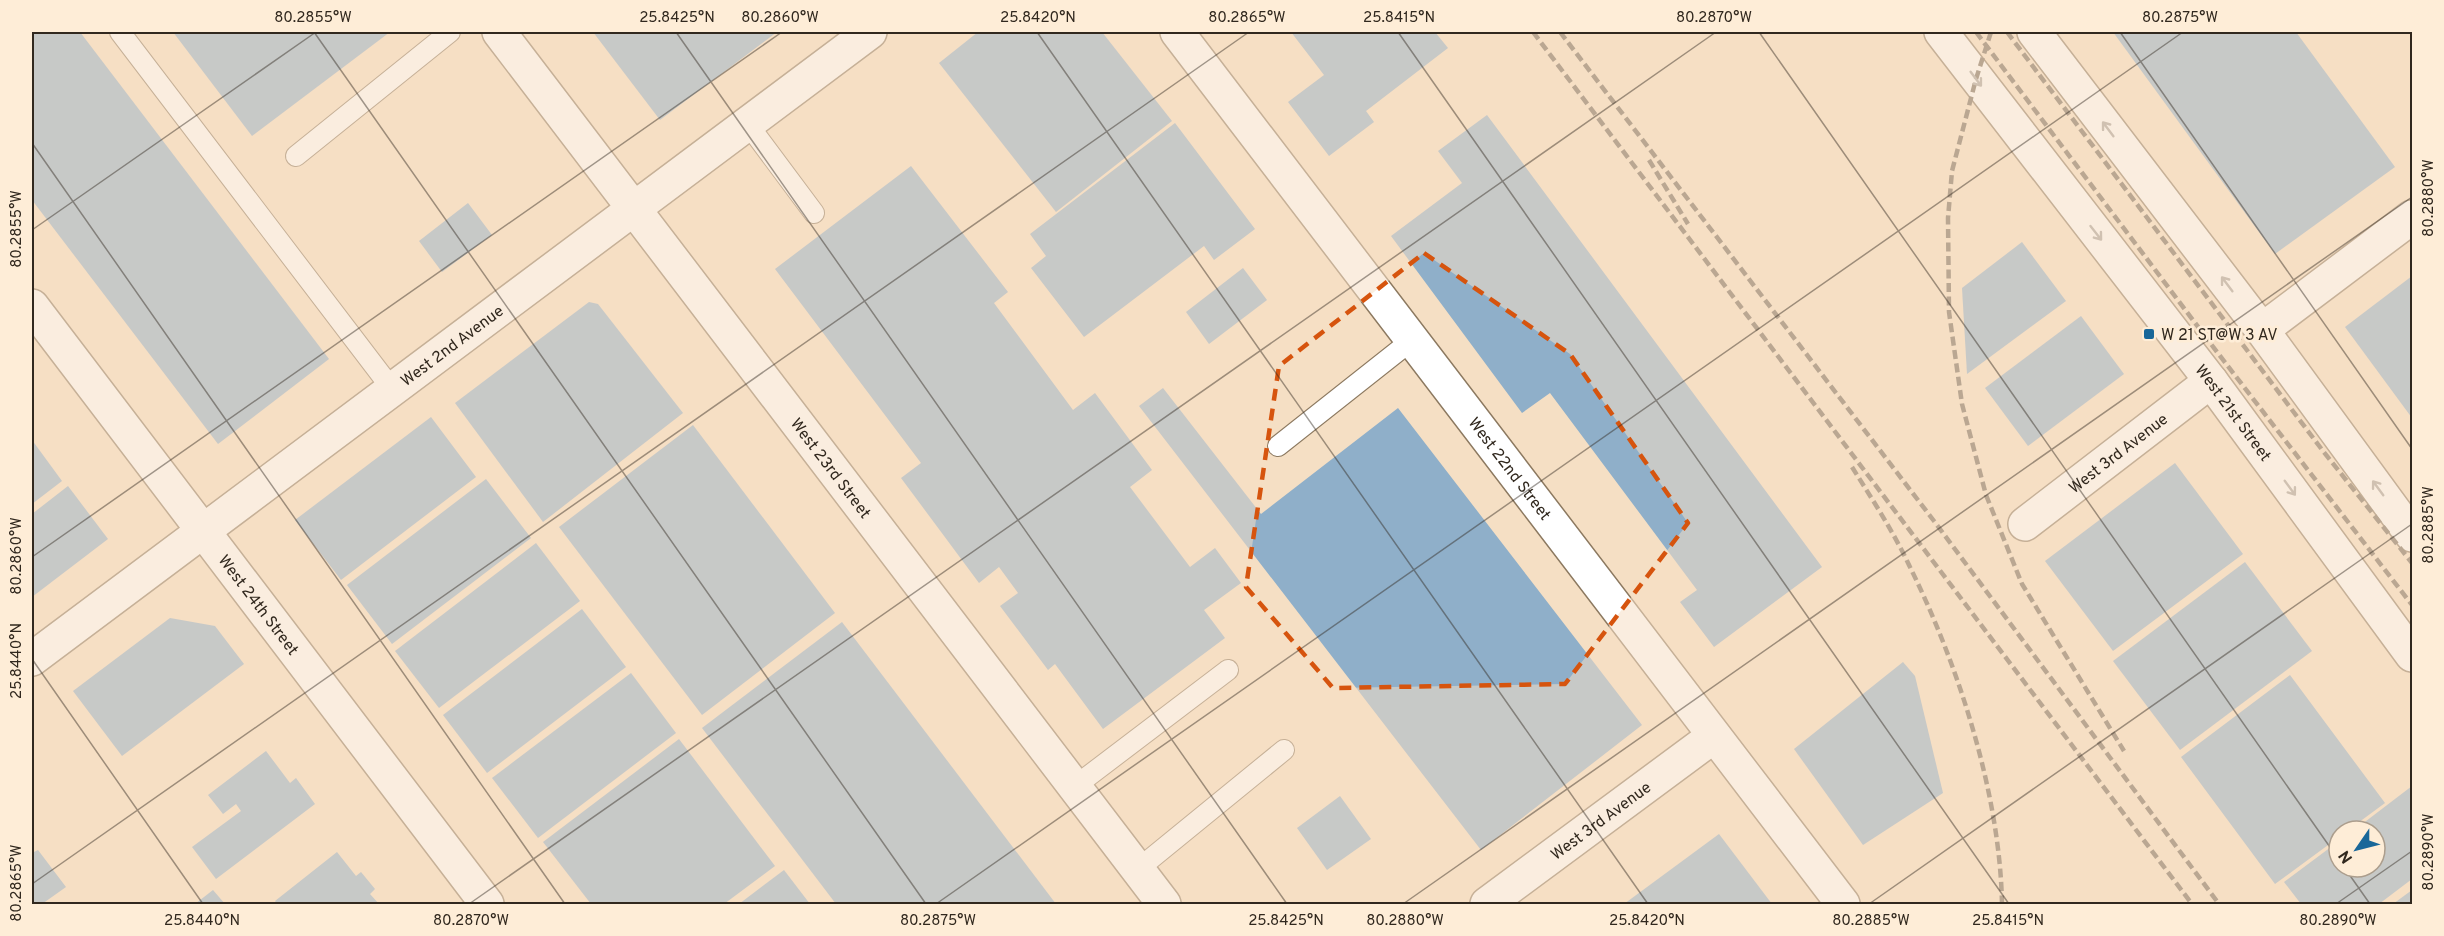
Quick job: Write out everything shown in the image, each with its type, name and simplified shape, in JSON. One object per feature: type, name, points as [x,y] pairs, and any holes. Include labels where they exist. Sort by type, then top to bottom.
[{"type":"street","name":"West 23rd Street","points":[[499,32],[1164,904]]},
{"type":"street","name":"West 2nd Avenue","points":[[32,659],[870,32]]},
{"type":"street","name":"West 22nd Street","points":[[1177,32],[1843,904]]},
{"type":"street","name":"West 21st Street","points":[[1941,32],[2211,381],[2412,655]]},
{"type":"street","points":[[2034,32],[2262,330],[2412,535]]},
{"type":"street","points":[[2262,330],[2412,217]]},
{"type":"street","name":"West 24th Street","points":[[32,306],[487,904]]},
{"type":"street","name":"West 3rd Avenue","points":[[2025,524],[2211,381]]},
{"type":"street","name":"West 3rd Avenue","points":[[1487,904],[1714,736]]},
{"type":"lane","points":[[120,32],[392,389]]},
{"type":"lane","points":[[296,156],[450,32]]},
{"type":"lane","points":[[747,123],[814,213]]},
{"type":"lane","points":[[1278,446],[1412,340]]},
{"type":"lane","points":[[1074,787],[1228,670]]},
{"type":"lane","points":[[1137,870],[1284,750]]},
{"type":"highlighted area","points":[[1424,253],[1570,354],[1688,523],[1565,684],[1333,688],[1246,587],[1279,366]]},
{"type":"building","points":[[32,32],[80,32],[329,359],[218,444],[32,200]]},
{"type":"building","points":[[173,32],[390,32],[252,136]]},
{"type":"building","points":[[593,32],[777,32],[660,120]]},
{"type":"building","points":[[978,32],[1102,32],[1172,121],[1056,212],[939,63]]},
{"type":"building","points":[[1291,32],[1435,32],[1448,48],[1366,111],[1374,122],[1329,156],[1288,102],[1324,75]]},
{"type":"building","points":[[2113,32],[2296,32],[2395,167],[2275,254]]},
{"type":"building","points":[[1487,115],[1822,567],[1714,647],[1680,602],[1697,590],[1550,393],[1522,413],[1391,236],[1462,183],[1438,151]]},
{"type":"building","points":[[1175,123],[1255,229],[1214,260],[1204,246],[1084,337],[1031,268],[1046,256],[1030,234]]},
{"type":"building","points":[[911,166],[1008,292],[994,303],[1073,410],[1095,393],[1152,470],[1130,487],[1190,567],[1215,548],[1241,583],[1204,610],[1225,638],[1103,729],[1055,664],[1048,670],[1000,606],[1018,593],[999,567],[979,583],[901,478],[921,463],[775,269]]},
{"type":"building","points":[[468,203],[492,235],[442,272],[419,241]]},
{"type":"building","points":[[2022,242],[2066,301],[1967,374],[1962,288]]},
{"type":"building","points":[[1243,268],[1267,300],[1209,344],[1186,312]]},
{"type":"building","points":[[2412,276],[2412,418],[2345,327]]},
{"type":"building","points":[[589,302],[598,304],[683,413],[543,522],[455,403]]},
{"type":"building","points":[[2081,316],[2124,374],[2028,446],[1985,388]]},
{"type":"building","points":[[1163,388],[1261,514],[1398,408],[1642,725],[1481,850],[1139,406]]},
{"type":"building","points":[[431,417],[476,477],[341,580],[295,520]]},
{"type":"building","points":[[693,425],[835,613],[702,715],[559,527]]},
{"type":"building","points":[[32,440],[62,481],[32,504]]},
{"type":"building","points":[[2175,463],[2243,554],[2113,651],[2045,561]]},
{"type":"building","points":[[486,479],[531,538],[392,644],[347,585]]},
{"type":"building","points":[[68,486],[108,539],[32,597],[32,514]]},
{"type":"building","points":[[536,543],[580,601],[439,708],[395,651]]},
{"type":"building","points":[[2245,562],[2312,651],[2180,750],[2113,661]]},
{"type":"building","points":[[582,609],[626,667],[487,773],[443,715]]},
{"type":"building","points":[[170,618],[215,626],[244,664],[122,756],[73,691]]},
{"type":"building","points":[[842,622],[1056,904],[836,904],[702,728]]},
{"type":"building","points":[[1903,662],[1915,676],[1943,793],[1863,845],[1794,749]]},
{"type":"building","points":[[631,673],[676,733],[538,838],[492,778]]},
{"type":"building","points":[[2290,675],[2385,803],[2363,819],[2327,819],[2327,846],[2275,884],[2181,757]]},
{"type":"building","points":[[679,739],[775,866],[724,904],[591,904],[543,842]]},
{"type":"building","points":[[266,751],[290,783],[296,778],[315,804],[216,879],[192,847],[241,811],[236,804],[223,814],[208,795]]},
{"type":"building","points":[[2412,786],[2412,879],[2379,904],[2301,904],[2284,882],[2327,850],[2327,879],[2387,879],[2387,819],[2369,819]]},
{"type":"building","points":[[1340,796],[1371,839],[1327,870],[1297,828]]},
{"type":"building","points":[[1719,834],[1772,904],[1624,904]]},
{"type":"building","points":[[32,848],[34,852],[38,850],[66,887],[42,904],[32,904]]},
{"type":"building","points":[[337,852],[356,876],[361,872],[375,889],[370,894],[379,904],[277,904],[275,901]]},
{"type":"building","points":[[784,870],[810,904],[739,904]]},
{"type":"building","points":[[213,890],[225,904],[195,904]]},
{"type":"building","points":[[2412,890],[2412,904],[2393,904]]},
{"type":"railway","points":[[1533,32],[2192,904]]},
{"type":"railway","points":[[1560,32],[1934,521],[2219,904]]},
{"type":"railway","points":[[1976,32],[2217,352],[2412,605]]},
{"type":"railway","points":[[1991,32],[1952,171],[1948,218],[1949,312],[1962,404],[1986,495],[2022,584],[2124,751]]},
{"type":"railway","points":[[2007,32],[2323,451],[2412,563]]},
{"type":"railway","points":[[1649,160],[1688,224]]},
{"type":"railway","points":[[1852,467],[1889,527],[1909,565],[1944,644],[1959,686],[1985,774],[1994,818],[2002,904]]},
{"type":"place","name":"W 21 ST@W 3 AV","points":[[2149,334]]}]
